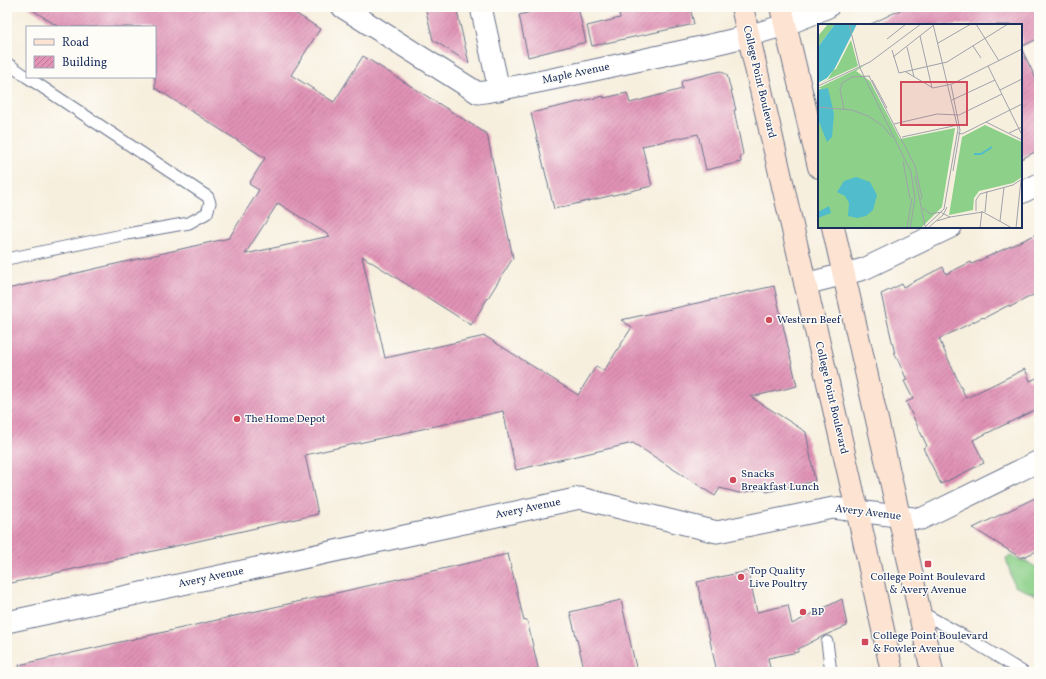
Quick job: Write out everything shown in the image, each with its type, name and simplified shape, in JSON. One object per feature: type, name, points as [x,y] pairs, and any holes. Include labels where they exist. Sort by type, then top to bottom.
[{"type":"main road","name":"College Point Boulevard","points":[[742,7],[892,672]]},
{"type":"main road","points":[[783,15],[818,163]]},
{"type":"main road","points":[[833,228],[919,611],[929,671]]},
{"type":"street","name":"Maple Avenue","points":[[342,7],[478,93],[499,90],[748,35],[783,15],[804,18],[828,7]]},
{"type":"street","points":[[481,7],[499,90]]},
{"type":"street","points":[[1022,192],[1039,184]]},
{"type":"street","points":[[805,284],[864,269],[949,228]]},
{"type":"street","name":"Avery Avenue","points":[[7,622],[580,498],[717,532],[833,508],[921,519],[1039,461]]},
{"type":"lane","points":[[7,63],[26,76]]},
{"type":"lane","points":[[7,259],[189,223],[207,213],[210,203],[208,196],[29,78]]},
{"type":"lane","points":[[919,611],[1024,672]]},
{"type":"lane","points":[[827,642],[831,672]]},
{"type":"green space","points":[[1010,556],[1029,563],[1039,569],[1039,596],[1014,586],[1006,558]]},
{"type":"building","points":[[28,7],[286,7],[320,29],[291,75],[334,102],[363,56],[487,134],[513,258],[471,325],[362,256],[385,358],[485,336],[578,395],[596,366],[604,371],[632,327],[621,320],[774,286],[797,386],[751,397],[806,432],[815,481],[767,492],[762,489],[739,493],[720,488],[715,496],[633,443],[516,470],[503,411],[305,455],[318,514],[7,584],[7,289],[229,238],[259,190],[249,184],[265,158],[155,88],[156,26],[57,26]],"holes":[[[278,203],[330,236],[245,254]]]},
{"type":"building","points":[[425,7],[456,7],[469,63],[433,40]]},
{"type":"building","points":[[551,7],[578,7],[586,42],[528,57],[519,15]]},
{"type":"building","points":[[618,7],[690,7],[694,24],[592,46],[587,26],[620,18]]},
{"type":"building","points":[[906,7],[1039,7],[1039,38],[1022,46],[1022,24],[871,24]]},
{"type":"building","points":[[1022,50],[1039,85],[1039,150],[1022,158]]},
{"type":"building","points":[[721,71],[727,75],[736,110],[734,110],[743,154],[740,157],[741,162],[706,170],[698,134],[642,146],[652,186],[554,209],[531,113],[604,96],[604,98],[627,93],[630,103],[682,89],[681,82],[684,80]]},
{"type":"building","points":[[1039,233],[1039,292],[1010,307],[1009,305],[939,339],[966,398],[1025,369],[1030,381],[1039,377],[1039,408],[973,440],[984,463],[941,484],[923,448],[927,446],[906,402],[913,399],[904,381],[907,380],[895,354],[881,294],[902,284],[903,287],[943,267],[946,274],[971,262],[972,264]]},
{"type":"building","points":[[1039,496],[1039,550],[1021,558],[973,528]]},
{"type":"building","points":[[508,554],[524,621],[527,620],[539,672],[20,672],[19,665]]},
{"type":"building","points":[[748,571],[757,612],[788,605],[792,624],[842,599],[847,626],[798,649],[798,652],[768,658],[771,672],[717,672],[697,582]]},
{"type":"building","points":[[621,600],[637,672],[585,672],[570,612]]},
{"type":"place","name":"Western Beef","points":[[769,320]]},
{"type":"place","name":"The Home Depot","points":[[237,419]]},
{"type":"place","name":"Snacks Breakfast Lunch","points":[[733,480]]},
{"type":"place","name":"College Point Boulevard & Avery Avenue","points":[[928,564]]},
{"type":"place","name":"Top Quality Live Poultry","points":[[741,577]]},
{"type":"place","name":"BP","points":[[803,612]]},
{"type":"place","name":"College Point Boulevard & Fowler Avenue","points":[[865,642]]}]
